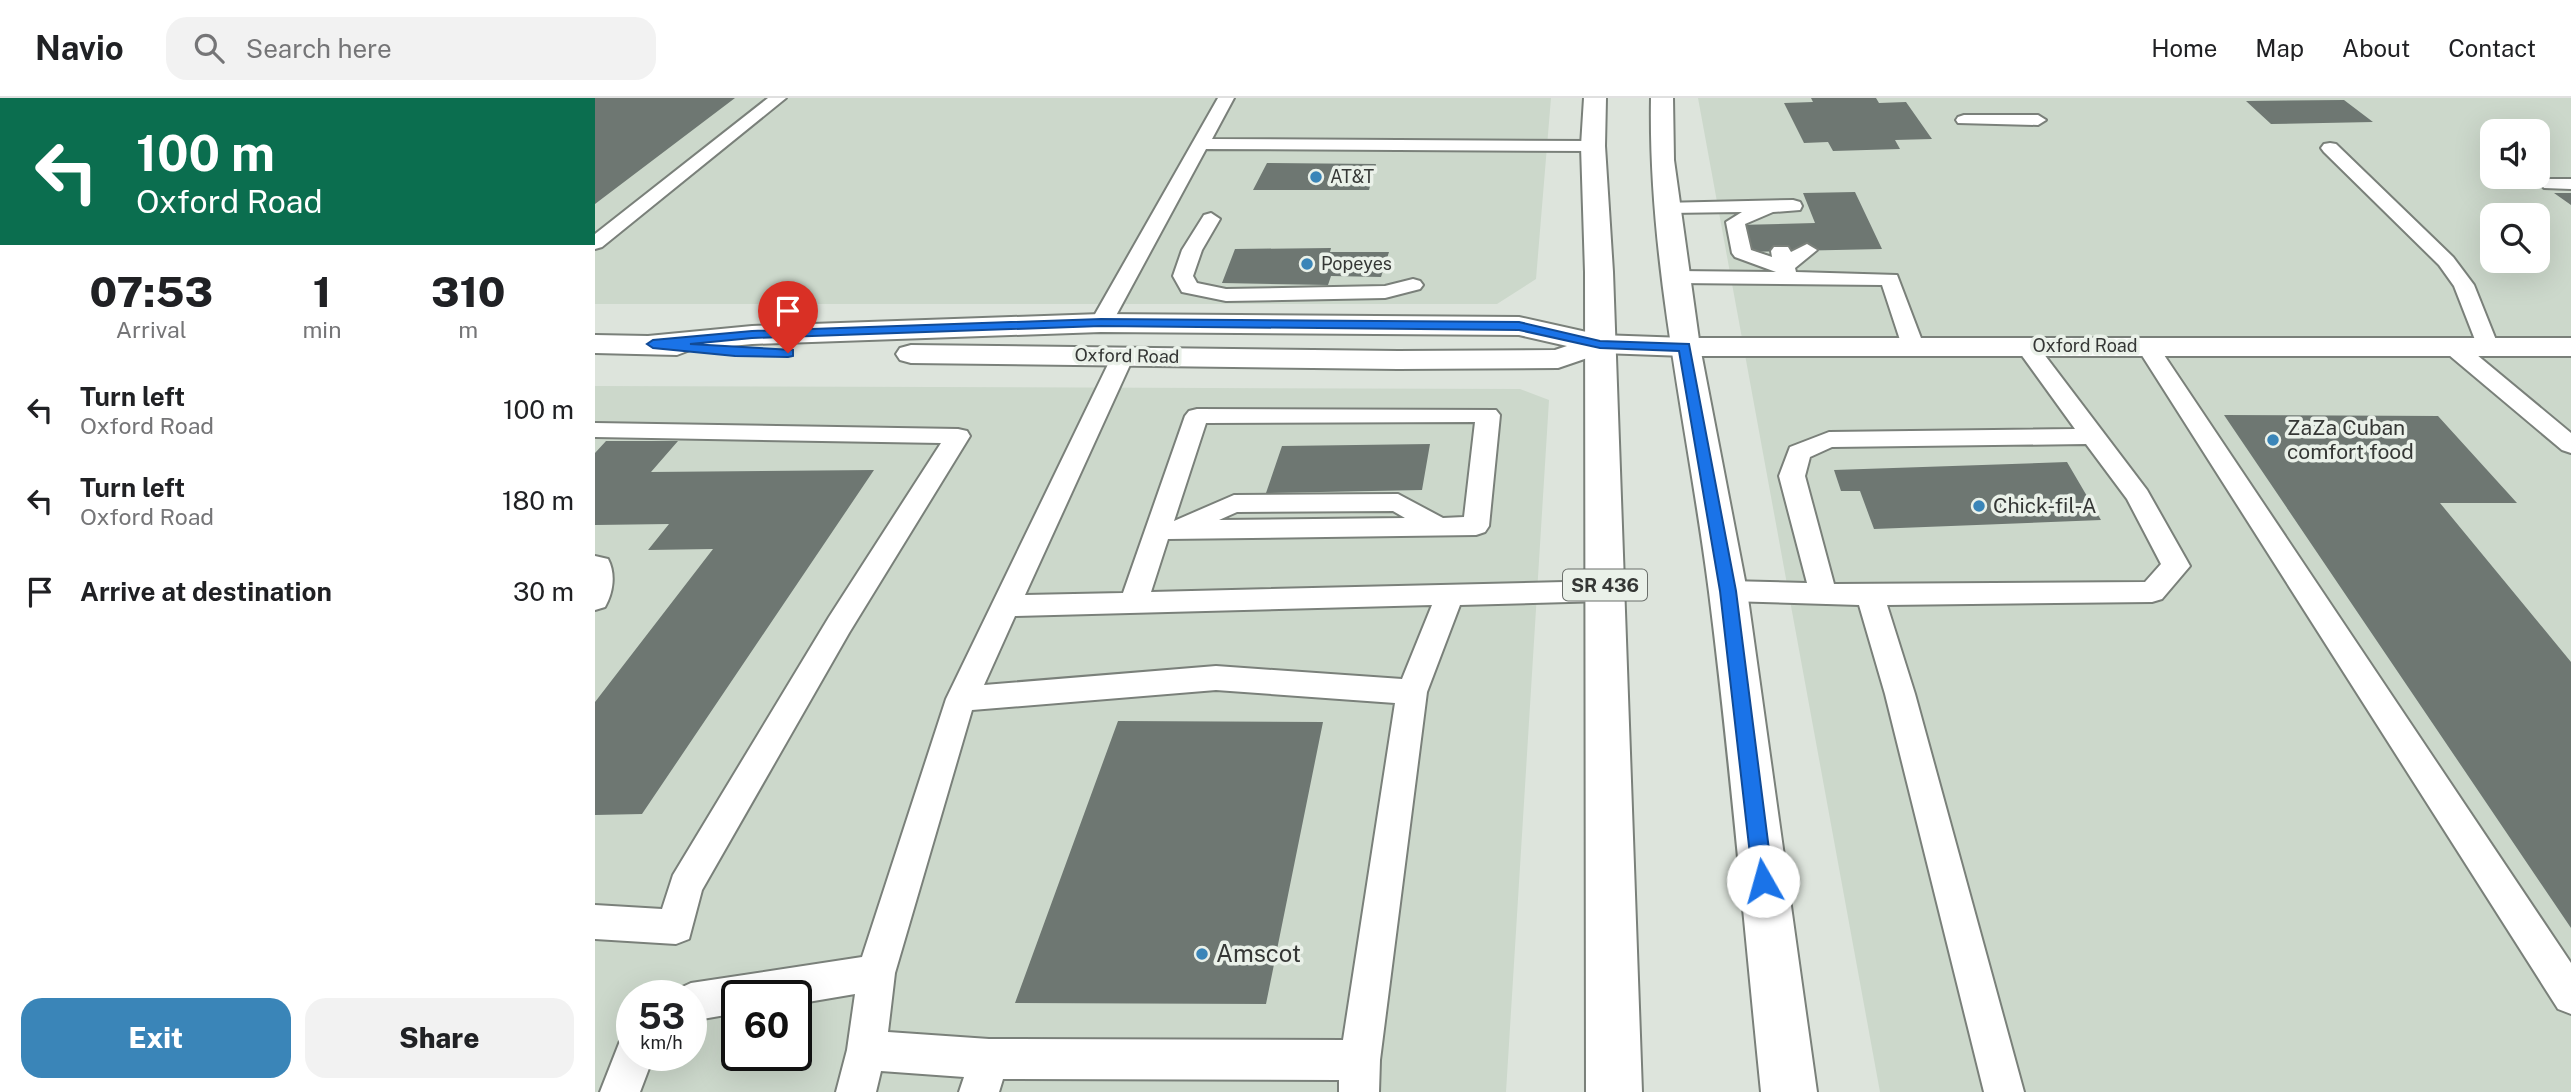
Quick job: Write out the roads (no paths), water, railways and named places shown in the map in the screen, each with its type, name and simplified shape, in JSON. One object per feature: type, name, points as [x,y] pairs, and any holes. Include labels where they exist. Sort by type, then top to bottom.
[{"type":"street","name":"SR 436","points":[[1595,98],[1593,146],[1599,272],[1614,1092]]},
{"type":"street","points":[[1662,98],[1662,160],[1676,277],[1685,347],[1728,591],[1789,1092]]},
{"type":"street","name":"Oxford Road","points":[[595,344],[653,344],[752,335],[1101,323],[1519,326],[1600,344],[1685,347],[2571,346]]},
{"type":"street","name":"Oxford Road","points":[[653,344],[735,353],[1398,360],[1559,359],[1600,344]]},
{"type":"lane","points":[[595,243],[778,98]]},
{"type":"lane","points":[[1101,323],[1226,98]]},
{"type":"lane","points":[[1964,120],[2038,120]]},
{"type":"lane","points":[[1201,144],[1593,146]]},
{"type":"lane","points":[[2330,148],[2446,261],[2464,285],[2487,345]]},
{"type":"lane","points":[[2550,184],[2571,184]]},
{"type":"lane","points":[[1668,207],[1796,215]]},
{"type":"lane","points":[[1772,215],[1735,222],[1742,253],[1784,265],[1890,279],[1913,346]]},
{"type":"lane","points":[[1211,219],[1192,250],[1183,276],[1189,288],[1226,295],[1385,292],[1413,285]]},
{"type":"lane","points":[[1676,277],[1784,265],[1807,250]]},
{"type":"lane","points":[[2451,345],[2571,445]]},
{"type":"lane","points":[[1728,591],[1870,595],[2152,592],[2176,566],[2138,496],[2026,346]]},
{"type":"lane","points":[[2147,346],[2571,996]]},
{"type":"lane","points":[[856,1092],[867,1049],[876,973],[961,699],[1123,356]]},
{"type":"lane","points":[[1133,603],[1167,530],[1198,416],[1487,415],[1476,527],[1439,527],[1398,502],[1234,504],[1167,530]]},
{"type":"lane","points":[[595,430],[958,436],[839,625],[685,886],[676,927],[595,922]]},
{"type":"lane","points":[[1823,593],[1792,476],[1799,452],[1829,440],[2093,436]]},
{"type":"lane","points":[[595,566],[598,566],[599,585],[599,595],[595,600]]},
{"type":"lane","points":[[1005,606],[1605,592]]},
{"type":"lane","points":[[867,1049],[984,1075],[1359,1076],[1412,692],[1450,595]]},
{"type":"lane","points":[[1870,595],[1900,694],[2004,1092]]},
{"type":"lane","points":[[961,699],[1216,678],[1412,692]]},
{"type":"lane","points":[[707,999],[876,973]]},
{"type":"lane","points":[[620,1092],[628,1071]]},
{"type":"place","name":"AT&T","points":[[1316,177]]},
{"type":"place","name":"Popeyes","points":[[1307,264]]},
{"type":"place","name":"ZaZa Cuban comfort food","points":[[2273,440]]},
{"type":"place","name":"Chick-fil-A","points":[[1979,506]]},
{"type":"place","name":"Amscot","points":[[1202,954]]}]
